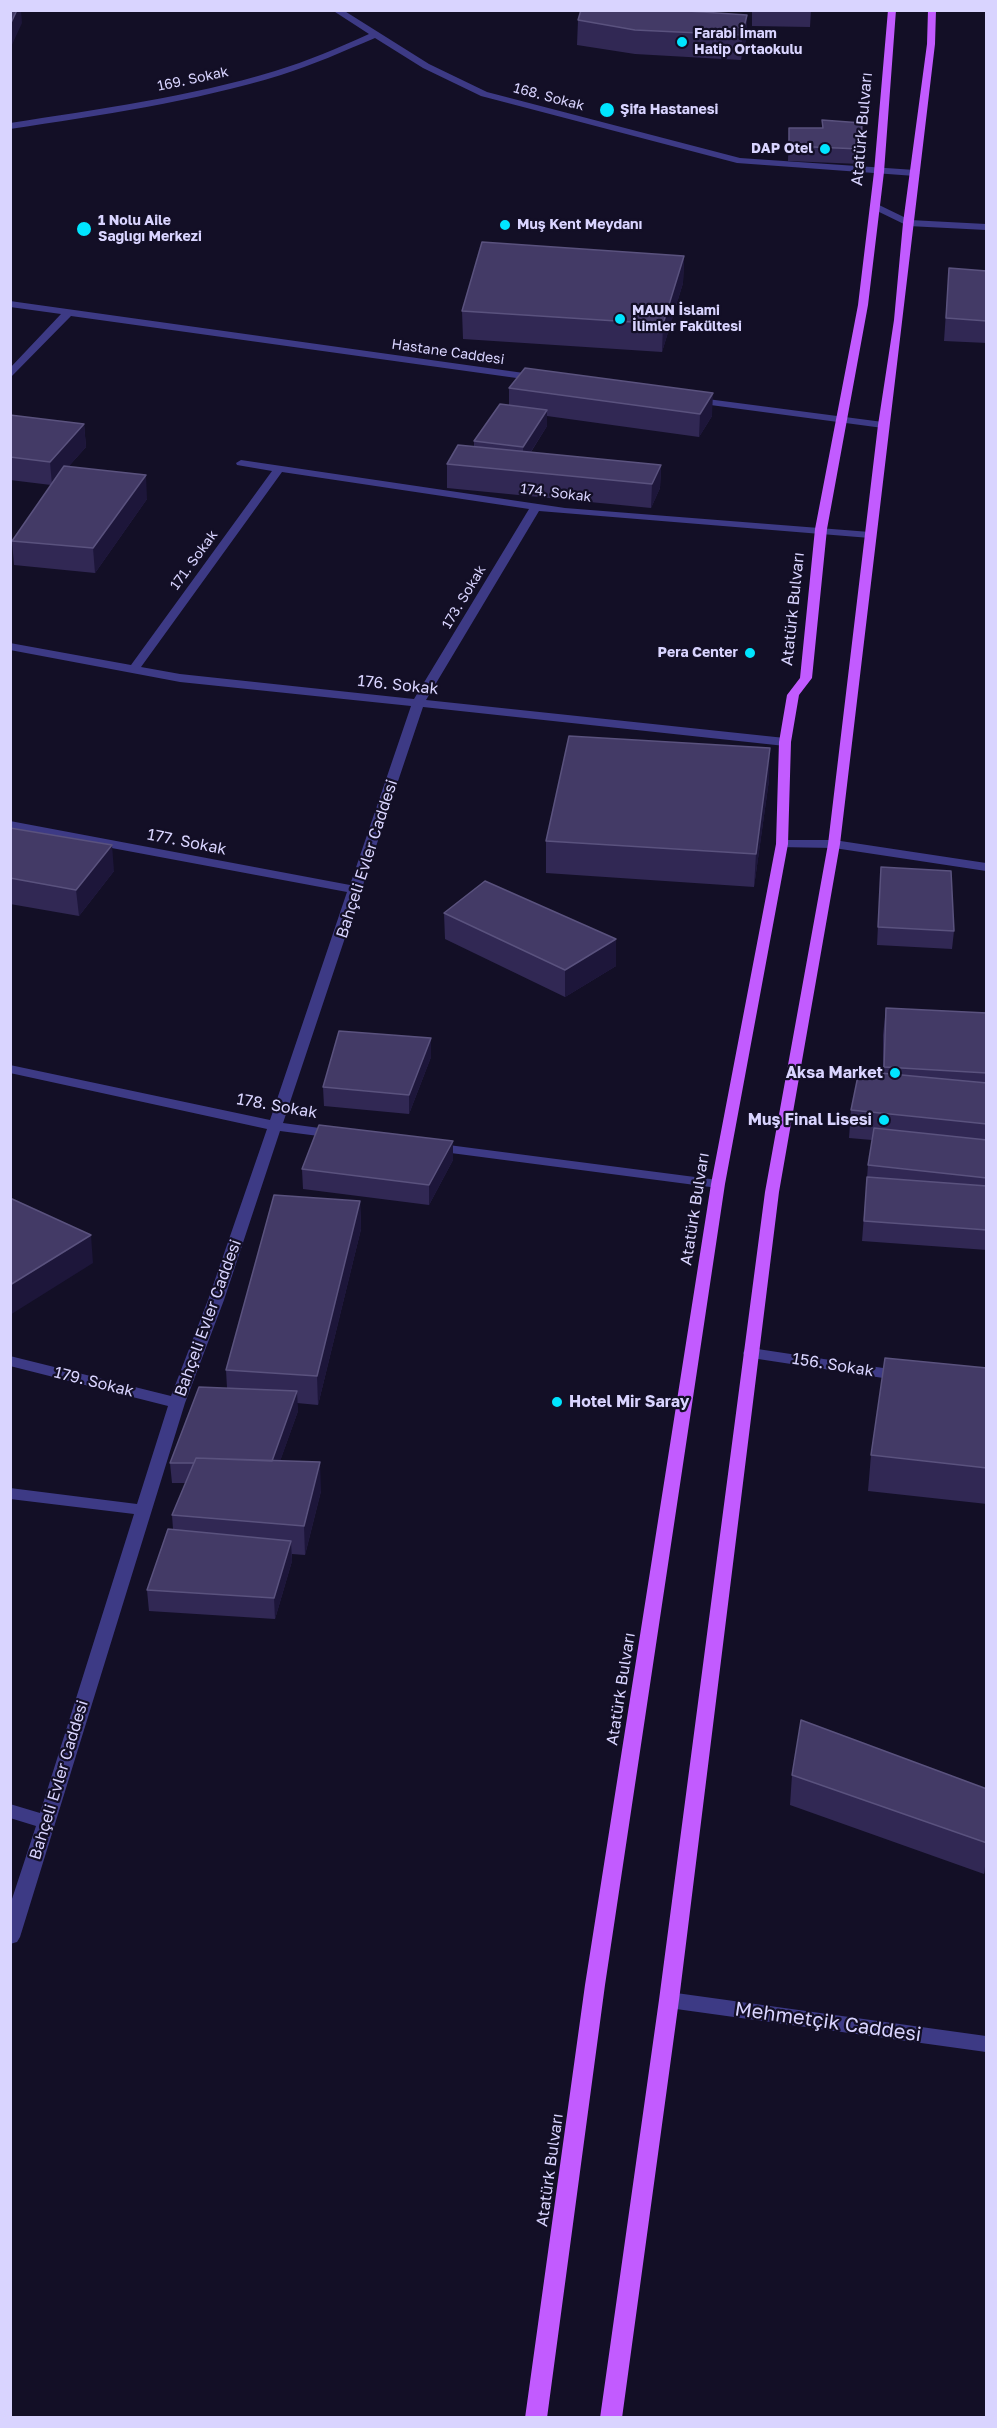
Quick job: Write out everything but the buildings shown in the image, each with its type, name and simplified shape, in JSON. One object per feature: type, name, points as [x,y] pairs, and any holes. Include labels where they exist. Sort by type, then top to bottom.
[{"type":"main road","name":"Atatürk Bulvarı","points":[[536,2418],[596,1985],[718,1184],[782,844],[785,742],[793,695],[806,678],[821,529],[861,317],[879,172],[892,10]]},
{"type":"main road","points":[[611,2418],[669,2000],[772,1192],[834,844],[883,425],[899,320],[908,223],[931,44],[932,10]]},
{"type":"street","name":"168. Sokak","points":[[336,10],[426,66],[484,94],[740,161],[915,173]]},
{"type":"street","name":"169. Sokak","points":[[10,126],[180,96],[253,80],[316,60],[375,35]]},
{"type":"street","points":[[874,206],[908,223],[987,227]]},
{"type":"street","name":"Hastane Caddesi","points":[[10,304],[552,380]]},
{"type":"street","points":[[10,375],[69,312]]},
{"type":"street","points":[[682,398],[883,425]]},
{"type":"street","name":"174. Sokak","points":[[241,463],[536,507],[821,529],[870,535]]},
{"type":"street","name":"171. Sokak","points":[[134,669],[280,468]]},
{"type":"street","name":"173. Sokak","points":[[418,704],[536,507]]},
{"type":"street","name":"176. Sokak","points":[[10,646],[180,678],[785,742]]},
{"type":"street","name":"Bahçeli Evler Caddesi","points":[[10,1936],[177,1403],[216,1300],[357,890],[418,704]]},
{"type":"street","name":"177. Sokak","points":[[10,825],[357,890]]},
{"type":"street","points":[[782,844],[834,844],[987,867]]},
{"type":"street","name":"178. Sokak","points":[[10,1069],[275,1126],[345,1135]]},
{"type":"street","points":[[415,1144],[718,1184]]},
{"type":"street","name":"156. Sokak","points":[[751,1353],[916,1378]]},
{"type":"street","name":"179. Sokak","points":[[10,1361],[177,1403]]},
{"type":"street","points":[[10,1493],[144,1510]]},
{"type":"street","points":[[10,1811],[46,1822]]},
{"type":"street","name":"Mehmetçik Caddesi","points":[[669,2000],[987,2044]]},
{"type":"place","name":"Farabi İmam Hatip Ortaokulu","points":[[682,42]]},
{"type":"place","name":"Şifa Hastanesi","points":[[607,110]]},
{"type":"place","name":"DAP Otel","points":[[825,149]]},
{"type":"place","name":"Muş Kent Meydanı","points":[[505,225]]},
{"type":"place","name":"1 Nolu Aile Sağlığı Merkezi","points":[[84,229]]},
{"type":"place","name":"MAUN İslami İlimler Fakültesi","points":[[620,319]]},
{"type":"place","name":"Pera Center","points":[[750,653]]},
{"type":"place","name":"Aksa Market","points":[[895,1073]]},
{"type":"place","name":"Muş Final Lisesi","points":[[884,1120]]},
{"type":"place","name":"Hotel Mir Saray","points":[[557,1402]]}]
